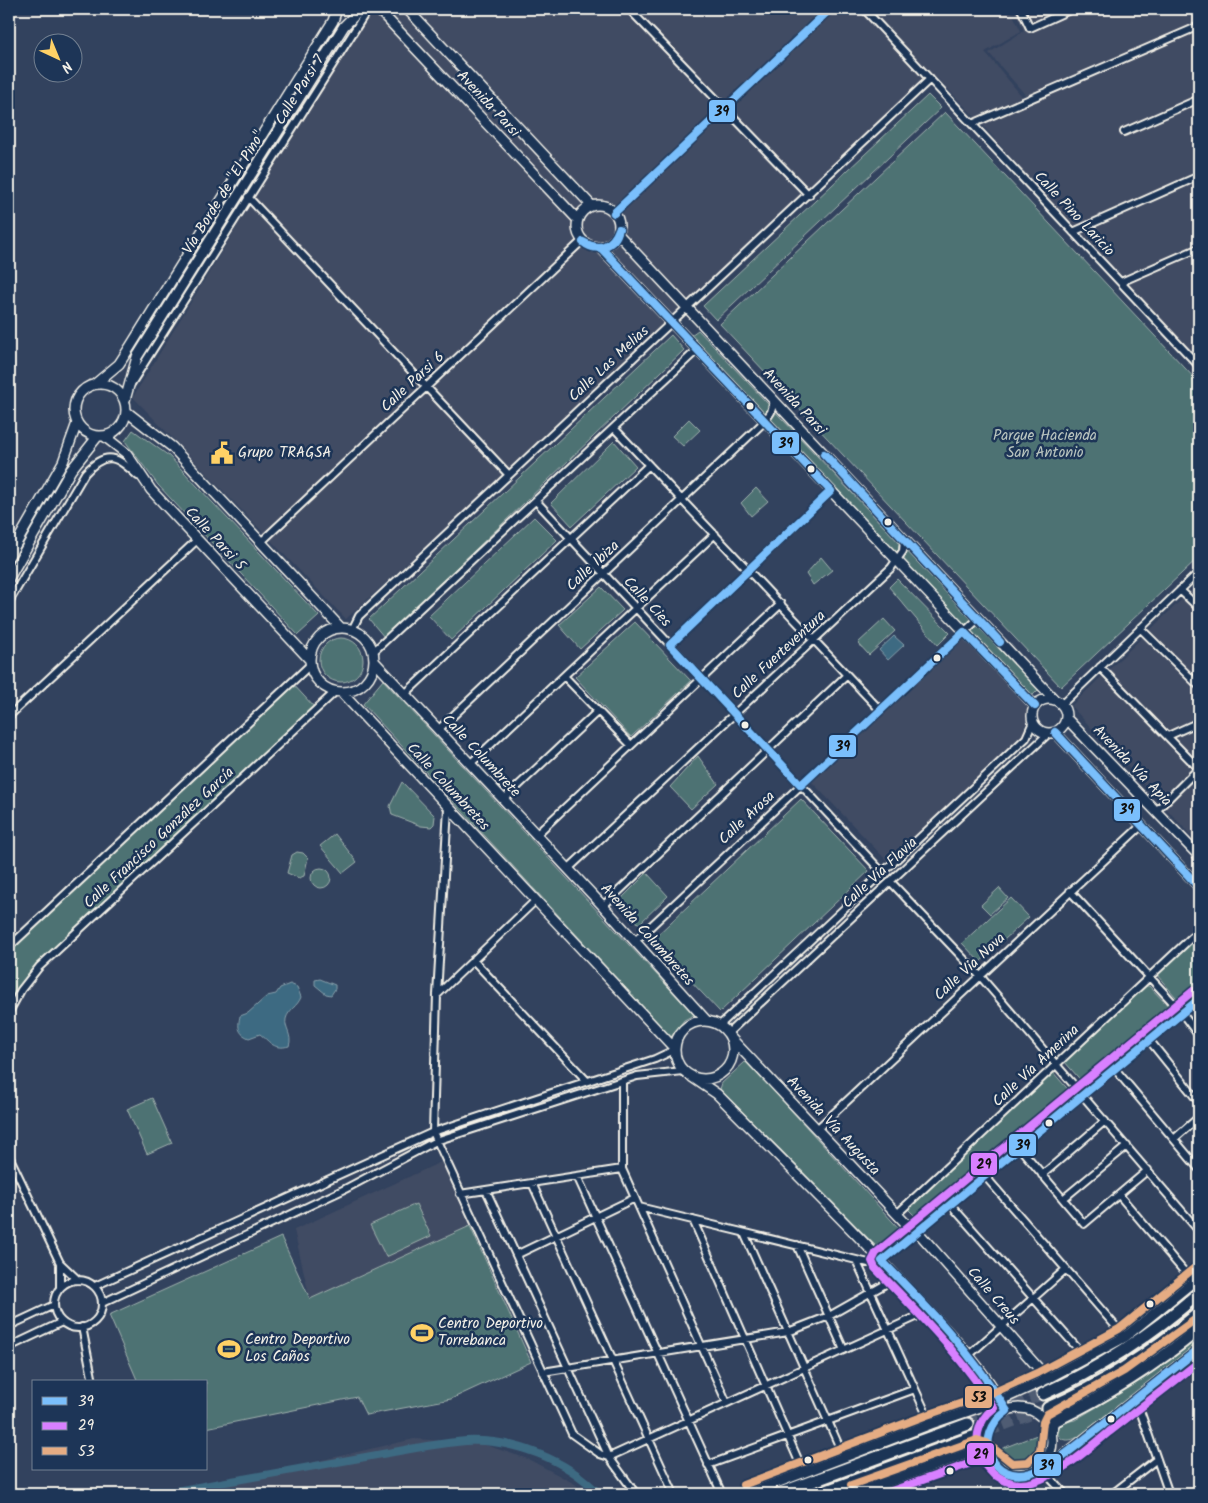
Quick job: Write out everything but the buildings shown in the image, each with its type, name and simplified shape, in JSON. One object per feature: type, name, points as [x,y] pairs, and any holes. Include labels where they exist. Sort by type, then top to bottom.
[{"type":"highway","points":[[1044,1394],[1118,1356],[1148,1335],[1199,1293]]},
{"type":"highway","points":[[1048,1408],[1094,1386],[1131,1365],[1199,1313]]},
{"type":"highway","points":[[1051,1434],[1054,1421],[1092,1403],[1134,1378],[1199,1328]]},
{"type":"highway","points":[[778,1494],[968,1424]]},
{"type":"highway","points":[[820,1494],[973,1437]]},
{"type":"street","name":"Vía Borde de \"El Pino\"","points":[[95,384],[119,364],[130,347],[333,21],[337,9]]},
{"type":"street","name":"Vía Borde de \"El Pino\"","points":[[124,400],[137,357],[344,26],[361,9]]},
{"type":"street","name":"Calle Parsi 7","points":[[128,389],[189,294],[248,196],[368,9]]},
{"type":"street","name":"Avenida Parsi","points":[[378,9],[577,219]]},
{"type":"street","name":"Avenida Parsi","points":[[407,9],[592,206]]},
{"type":"street","points":[[629,9],[809,195]]},
{"type":"street","points":[[614,213],[830,9]]},
{"type":"street","name":"Calle Pino Laricio","points":[[864,9],[1199,366]]},
{"type":"street","points":[[1021,9],[1030,28],[1072,9]]},
{"type":"street","points":[[972,124],[1199,26]]},
{"type":"street","name":"Calle Las Melias","points":[[352,630],[359,616],[809,195],[930,79]]},
{"type":"street","points":[[1124,132],[1199,99]]},
{"type":"street","points":[[1073,232],[1199,176]]},
{"type":"street","points":[[248,196],[509,475]]},
{"type":"street","points":[[592,206],[604,206],[614,213],[619,223],[618,234],[614,241],[601,248],[594,248],[582,241],[576,231],[577,219],[586,208],[592,206]]},
{"type":"street","name":"Avenida Parsi","points":[[618,234],[978,619],[1058,701]]},
{"type":"street","name":"Calle Parsi 6","points":[[261,542],[582,241]]},
{"type":"street","points":[[601,248],[1035,706]]},
{"type":"street","points":[[1120,282],[1199,248]]},
{"type":"street","points":[[373,656],[368,642],[352,630],[342,628],[332,630],[317,640],[312,648],[310,662],[319,682],[338,691],[351,690],[367,679],[373,656],[697,350]]},
{"type":"street","points":[[101,436],[83,430],[77,423],[74,415],[76,399],[81,392],[95,384],[112,387],[124,400],[127,412],[172,447],[342,628]]},
{"type":"street","points":[[765,421],[771,412],[774,401]]},
{"type":"street","points":[[9,578],[71,470],[101,436],[119,428],[127,412]]},
{"type":"street","name":"Calle Ibiza","points":[[438,730],[765,421]]},
{"type":"street","points":[[9,556],[63,462],[77,423]]},
{"type":"street","points":[[614,428],[880,710]]},
{"type":"street","name":"Calle Parsi 5","points":[[101,436],[127,454],[138,466],[145,482],[310,662]]},
{"type":"street","points":[[9,602],[84,473],[95,462],[109,457],[122,461],[145,482]]},
{"type":"street","points":[[405,694],[649,464]]},
{"type":"street","points":[[670,645],[831,491]]},
{"type":"street","name":"Calle Cies","points":[[536,501],[884,872]]},
{"type":"street","points":[[470,764],[715,534]]},
{"type":"street","points":[[9,716],[197,540]]},
{"type":"street","points":[[898,561],[904,540]]},
{"type":"street","name":"Calle Fuerteventura","points":[[568,869],[898,561]]},
{"type":"street","points":[[1199,572],[1100,667],[1058,701],[1043,700],[1032,711],[1033,722],[1039,730],[1052,732],[1199,887]]},
{"type":"street","points":[[1193,577],[1199,583]]},
{"type":"street","points":[[1180,590],[1199,608]]},
{"type":"street","points":[[536,835],[781,604]]},
{"type":"street","name":"Calle Arosa","points":[[635,941],[978,619]]},
{"type":"street","points":[[1140,628],[1199,686]]},
{"type":"street","name":"Calle Columbrete","points":[[373,656],[405,694],[568,869]]},
{"type":"street","name":"Calle Francisco González García","points":[[9,947],[310,662]]},
{"type":"street","points":[[1100,667],[1199,768],[1156,811]]},
{"type":"street","points":[[602,906],[847,674]]},
{"type":"street","points":[[564,676],[631,745]]},
{"type":"street","name":"Calle Francisco González García","points":[[9,1012],[21,990],[39,967],[338,691]]},
{"type":"street","name":"Calle Columbretes","points":[[338,691],[535,901]]},
{"type":"street","points":[[1052,732],[1062,726],[1066,718],[1058,701]]},
{"type":"street","points":[[503,800],[598,711]]},
{"type":"street","name":"Avenida Vía Apia","points":[[1066,718],[1199,856]]},
{"type":"street","name":"Calle Vía Flavia","points":[[720,1025],[1026,738],[1033,722]]},
{"type":"street","points":[[1168,736],[1199,722]]},
{"type":"street","name":"Calle Vía Flavia","points":[[729,1035],[890,881],[1052,732]]},
{"type":"street","points":[[448,808],[437,995],[433,1132],[572,1434],[600,1454],[609,1457],[929,1311]]},
{"type":"street","name":"Calle Via Nova","points":[[817,1129],[1142,825]]},
{"type":"street","name":"Avenida Columbretes","points":[[568,869],[706,1020]]},
{"type":"street","points":[[890,881],[980,976],[1199,1231]]},
{"type":"street","points":[[1070,891],[1182,1014],[1199,1036]]},
{"type":"street","points":[[437,995],[535,901],[674,1049]]},
{"type":"street","name":"Calle Vía Amerina","points":[[897,1214],[1192,937]]},
{"type":"street","points":[[473,960],[587,1081]]},
{"type":"street","points":[[639,1207],[877,1265],[1199,1000]]},
{"type":"street","points":[[692,1077],[710,1078],[725,1070],[733,1054],[729,1035],[720,1025],[706,1020],[688,1025],[676,1040],[674,1049],[677,1061],[683,1071],[717,1094],[898,1277],[969,1355],[995,1388],[1007,1411]]},
{"type":"street","name":"Avenida Vía Augusta","points":[[729,1035],[897,1214],[912,1229],[918,1232]]},
{"type":"street","points":[[1150,1040],[1199,1102]]},
{"type":"street","points":[[94,1286],[433,1132],[655,1059],[674,1049]]},
{"type":"street","points":[[1115,1069],[1199,1170]]},
{"type":"street","points":[[102,1304],[345,1189],[436,1141],[637,1076],[683,1071]]},
{"type":"street","points":[[622,1082],[622,1169],[727,1402]]},
{"type":"street","points":[[1174,1139],[1199,1117]]},
{"type":"street","points":[[1042,1174],[1106,1121]]},
{"type":"street","points":[[1063,1199],[1127,1146]]},
{"type":"street","points":[[1020,1148],[1084,1224],[1148,1170]]},
{"type":"street","points":[[9,1156],[60,1263],[78,1280]]},
{"type":"street","points":[[460,1194],[622,1169]]},
{"type":"street","points":[[577,1176],[722,1494]]},
{"type":"street","points":[[985,1176],[1125,1337]]},
{"type":"street","points":[[532,1183],[674,1494]]},
{"type":"street","points":[[486,1190],[609,1457],[636,1494]]},
{"type":"street","points":[[747,1494],[931,1424],[1001,1400],[1048,1379],[1088,1359],[1125,1337],[1196,1280],[1119,1195]]},
{"type":"street","points":[[516,1255],[635,1198]]},
{"type":"street","points":[[951,1205],[1088,1359]]},
{"type":"street","points":[[693,1220],[804,1472]]},
{"type":"street","points":[[744,1232],[844,1457]]},
{"type":"street","name":"Calle Creus","points":[[918,1232],[1048,1379]]},
{"type":"street","points":[[797,1246],[844,1350]]},
{"type":"street","points":[[856,1260],[931,1424]]},
{"type":"street","points":[[60,1263],[60,1288]]},
{"type":"street","points":[[969,1355],[1066,1269]]},
{"type":"street","points":[[542,1372],[788,1332],[829,1316],[871,1294],[898,1277]]},
{"type":"street","points":[[78,1280],[89,1282],[94,1286],[100,1294],[102,1304],[98,1316],[89,1325],[82,1327],[68,1326],[62,1322],[56,1314],[54,1305],[54,1298],[60,1288],[68,1282],[78,1280]]},
{"type":"street","points":[[9,1326],[54,1305]]},
{"type":"street","points":[[9,1347],[62,1322]]},
{"type":"street","points":[[82,1327],[93,1380]]},
{"type":"street","points":[[1001,1468],[1021,1474],[1059,1459],[1199,1349]]},
{"type":"street","points":[[708,1465],[915,1389]]},
{"type":"street","points":[[1136,1398],[1168,1491]]},
{"type":"street","points":[[990,1456],[987,1444],[988,1432],[994,1420],[1007,1411],[1017,1408],[1032,1411],[1043,1418],[1055,1442],[1062,1447],[1078,1444]]},
{"type":"street","points":[[1016,1494],[1040,1467],[1051,1451],[1051,1434]]},
{"type":"street","points":[[854,1494],[978,1450],[990,1456],[1008,1476],[1011,1486],[1010,1494]]},
{"type":"street","points":[[1112,1494],[1157,1459]]},
{"type":"street","points":[[1040,1467],[1065,1494]]},
{"type":"shaded area","points":[[370,9],[1010,9],[1021,31],[985,52],[1025,100],[1029,99],[989,53],[1024,31],[1014,9],[1199,9],[1199,371],[979,121],[937,78],[346,619],[133,397]]},
{"type":"shaded area","points":[[1199,583],[1199,844],[1071,706]]},
{"type":"shaded area","points":[[894,636],[904,645],[888,660],[879,650]]},
{"type":"shaded area","points":[[964,639],[1029,709],[1022,738],[889,863],[812,782]]},
{"type":"shaded area","points":[[320,979],[335,985],[331,995],[326,994],[315,985],[315,980]]},
{"type":"shaded area","points":[[290,984],[297,987],[301,997],[286,1019],[290,1039],[289,1046],[276,1046],[260,1034],[249,1038],[242,1034],[239,1026],[240,1016],[248,1013],[267,996],[276,994],[280,988]]},
{"type":"shaded area","points":[[441,1162],[470,1226],[310,1299],[294,1230]]},
{"type":"shaded area","points":[[414,1439],[479,1443],[528,1459],[575,1484],[585,1494],[174,1494]]},
{"type":"green space","points":[[928,95],[941,108],[716,320],[703,306]]},
{"type":"green space","name":"Parque Hacienda San Antonio","points":[[945,112],[1199,383],[1199,557],[1061,687],[720,324]]},
{"type":"green space","points":[[698,330],[1038,690],[1032,696],[691,335]]},
{"type":"green space","points":[[671,335],[684,350],[384,637],[369,619]]},
{"type":"green space","points":[[689,419],[700,430],[683,446],[672,436]]},
{"type":"green space","points":[[133,430],[169,456],[319,616],[298,635],[158,485],[125,441]]},
{"type":"green space","points":[[614,441],[636,466],[572,526],[551,503]]},
{"type":"green space","points":[[756,488],[768,501],[751,516],[741,503]]},
{"type":"green space","points":[[534,517],[557,540],[451,640],[429,616]]},
{"type":"green space","points":[[821,557],[832,570],[813,585],[806,574]]},
{"type":"green space","points":[[897,579],[950,633],[938,645],[889,587]]},
{"type":"green space","points":[[601,587],[623,610],[580,649],[559,625]]},
{"type":"green space","points":[[884,619],[895,631],[869,655],[858,643]]},
{"type":"green space","points":[[635,622],[691,681],[631,737],[575,677]]},
{"type":"green space","points":[[341,638],[353,642],[359,648],[363,660],[359,672],[353,678],[341,682],[329,678],[323,672],[319,660],[323,648],[329,642]]},
{"type":"green space","points":[[383,680],[694,1015],[684,1020],[671,1037],[363,704]]},
{"type":"green space","points":[[291,682],[316,709],[39,967],[9,1012],[9,947]]},
{"type":"green space","points":[[698,756],[718,784],[691,809],[670,787]]},
{"type":"green space","points":[[402,782],[435,816],[434,824],[431,827],[421,826],[392,815],[390,806]]},
{"type":"green space","points":[[801,799],[869,871],[720,1012],[652,940]]},
{"type":"green space","points":[[335,834],[357,862],[343,873],[320,846]]},
{"type":"green space","points":[[297,852],[303,853],[308,858],[304,876],[299,878],[287,873],[292,855]]},
{"type":"green space","points":[[321,868],[328,871],[331,878],[328,885],[321,888],[314,885],[311,878],[314,871]]},
{"type":"green space","points":[[647,873],[668,896],[639,924],[618,902]]},
{"type":"green space","points":[[999,888],[1008,898],[990,914],[981,905]]},
{"type":"green space","points":[[1011,898],[1029,917],[980,962],[962,943]]},
{"type":"green space","points":[[1199,935],[1199,989],[1182,1004],[1156,974]]},
{"type":"green space","points":[[1145,986],[1149,986],[1173,1011],[1084,1084],[1064,1061]]},
{"type":"green space","points":[[745,1062],[748,1063],[903,1233],[882,1252],[720,1089],[722,1083]]},
{"type":"green space","points":[[1052,1071],[1072,1094],[919,1220],[907,1208]]},
{"type":"green space","points":[[152,1098],[172,1143],[147,1154],[127,1109]]},
{"type":"green space","points":[[416,1204],[431,1236],[386,1257],[370,1225]]},
{"type":"green space","points":[[470,1226],[531,1362],[451,1399],[366,1415],[357,1397],[208,1428],[208,1380],[137,1380],[109,1315],[281,1237],[310,1299]]},
{"type":"green space","points":[[1199,1334],[1199,1343],[1078,1437],[1064,1440],[1059,1436],[1057,1428],[1061,1423],[1075,1420],[1145,1378]]},
{"type":"green space","points":[[1042,1433],[1042,1444],[1039,1453],[1028,1464],[1012,1463],[998,1450]]},
{"type":"waterway","points":[[159,1494],[427,1446],[466,1441],[502,1444],[538,1454],[555,1461],[571,1471],[599,1494]]},
{"type":"tunnel","points":[[968,1424],[1043,1394]]},
{"type":"tunnel","points":[[973,1437],[1048,1408]]},
{"type":"transit line","name":"39","points":[[614,213],[830,9]]},
{"type":"transit line","name":"39","points":[[583,242],[595,247],[605,246],[613,240],[619,229]]},
{"type":"transit line","name":"39","points":[[583,242],[594,247],[604,246],[614,240],[619,229]]},
{"type":"transit line","name":"39","points":[[601,248],[831,491],[670,645],[801,785],[964,632],[1035,706]]},
{"type":"transit line","name":"39","points":[[824,454],[1000,642]]},
{"type":"transit line","name":"39","points":[[1055,732],[1199,887]]},
{"type":"transit line","name":"29","points":[[1193,991],[876,1253],[872,1261],[875,1268],[923,1318],[968,1370],[994,1408],[983,1420],[978,1433],[978,1447],[983,1460],[992,1472],[1003,1480],[1017,1484],[1033,1482],[1064,1467],[1199,1362]]},
{"type":"transit line","name":"39","points":[[1199,999],[882,1261],[933,1314],[965,1351],[1007,1411],[996,1422],[990,1433],[988,1445],[991,1456],[1005,1472],[1017,1475],[1030,1473],[1050,1464],[1199,1349]]},
{"type":"transit line","name":"53","points":[[743,1485],[927,1415],[997,1391],[1037,1373],[1119,1329],[1193,1269]]},
{"type":"transit line","name":"53","points":[[851,1485],[977,1440],[987,1443],[1012,1463],[1028,1462],[1040,1451],[1043,1422],[1047,1414],[1124,1371],[1193,1321]]},
{"type":"transit line","name":"29","points":[[883,1494],[977,1461],[984,1464],[994,1475]]},
{"type":"place","name":"Grupo TRAGSA","points":[[222,453]]},
{"type":"place","name":"Centro Deportivo Torrebanca","points":[[422,1333]]},
{"type":"place","name":"Centro Deportivo Los Caños","points":[[229,1349]]}]
